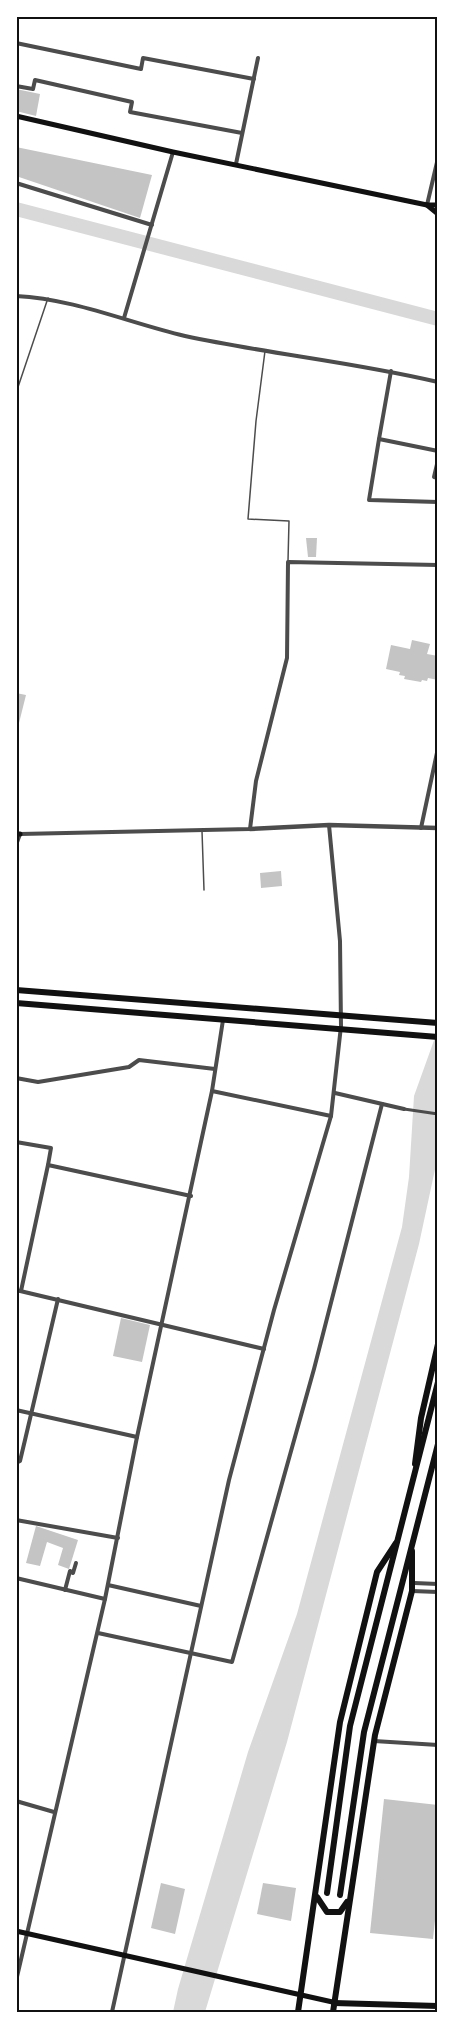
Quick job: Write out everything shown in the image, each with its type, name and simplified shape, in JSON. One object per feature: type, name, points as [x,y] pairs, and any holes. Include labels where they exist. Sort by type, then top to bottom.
[{"type":"main road","points":[[16,116],[173,152],[427,205],[438,205]]},
{"type":"main road","points":[[427,205],[438,214]]},
{"type":"main road","points":[[16,990],[436,1023]]},
{"type":"main road","points":[[16,1003],[435,1037]]},
{"type":"main road","points":[[414,1468],[421,1418],[437,1345]]},
{"type":"main road","points":[[327,1893],[350,1726],[398,1540],[414,1468],[438,1382]]},
{"type":"main road","points":[[340,1895],[364,1731],[438,1444]]},
{"type":"main road","points":[[427,1486],[438,1459]]},
{"type":"main road","points":[[298,2013],[340,1722],[377,1572],[398,1540]]},
{"type":"main road","points":[[333,2013],[374,1741],[414,1583],[412,1544]]},
{"type":"main road","points":[[316,1894],[321,1907],[334,1913],[345,1908],[350,1897]]},
{"type":"main road","points":[[16,1931],[224,1976],[301,1997],[334,2003],[438,2006]]},
{"type":"street","points":[[16,43],[141,69],[143,58],[254,79]]},
{"type":"street","points":[[236,164],[258,58]]},
{"type":"street","points":[[16,86],[33,89],[35,80],[132,102],[130,112],[242,133]]},
{"type":"street","points":[[124,318],[173,152]]},
{"type":"street","points":[[427,205],[438,158]]},
{"type":"street","points":[[16,183],[152,225]]},
{"type":"street","points":[[16,296],[48,298],[186,336],[391,371],[438,382]]},
{"type":"street","points":[[391,371],[369,500],[438,502]]},
{"type":"street","points":[[379,439],[438,450]]},
{"type":"street","points":[[438,460],[434,477],[438,478]]},
{"type":"street","points":[[250,829],[259,770],[287,658],[288,562],[438,565]]},
{"type":"street","points":[[421,828],[438,748]]},
{"type":"street","points":[[112,2013],[229,1480],[331,1116],[341,1016],[340,941],[329,825]]},
{"type":"street","points":[[16,845],[18,834],[329,825],[438,828]]},
{"type":"street","points":[[16,1981],[98,1633],[161,1323],[191,1196],[212,1091],[223,1020]]},
{"type":"street","points":[[16,1078],[41,1081],[129,1067],[139,1060],[215,1069]]},
{"type":"street","points":[[212,1091],[331,1116]]},
{"type":"street","points":[[335,1093],[404,1109],[438,1114]]},
{"type":"street","points":[[98,1633],[232,1662],[314,1369],[382,1104]]},
{"type":"street","points":[[16,1142],[51,1148],[19,1291],[264,1349]]},
{"type":"street","points":[[48,1165],[191,1196]]},
{"type":"street","points":[[16,1463],[20,1461],[58,1299]]},
{"type":"street","points":[[16,1410],[137,1437]]},
{"type":"street","points":[[16,1520],[118,1538]]},
{"type":"street","points":[[65,1590],[70,1571],[73,1573],[76,1563]]},
{"type":"street","points":[[16,1578],[105,1599]]},
{"type":"street","points":[[414,1583],[438,1584]]},
{"type":"street","points":[[108,1585],[201,1606]]},
{"type":"street","points":[[412,1591],[438,1592]]},
{"type":"street","points":[[374,1741],[438,1745]]},
{"type":"street","points":[[16,1801],[54,1812]]},
{"type":"lane","points":[[16,393],[48,298]]},
{"type":"lane","points":[[265,350],[255,421],[248,519],[289,521],[288,562]]},
{"type":"lane","points":[[202,830],[204,890]]},
{"type":"shaded area","points":[[437,1032],[437,1160],[419,1244],[287,1742],[205,2012],[173,2012],[248,1752],[297,1614],[402,1227],[409,1177],[414,1096]]},
{"type":"building","points":[[16,89],[40,94],[36,116],[16,111]]},
{"type":"building","points":[[16,147],[152,175],[140,218],[16,176]]},
{"type":"building","points":[[306,538],[317,538],[316,557],[308,557]]},
{"type":"building","points":[[412,640],[430,644],[427,654],[438,656],[438,680],[428,678],[427,681],[422,680],[421,682],[404,679],[405,676],[399,675],[400,672],[386,669],[391,645],[410,649]]},
{"type":"building","points":[[16,693],[26,695],[17,731],[16,731]]},
{"type":"building","points":[[281,871],[282,886],[261,888],[260,873]]},
{"type":"building","points":[[121,1318],[150,1325],[142,1362],[113,1356]]},
{"type":"building","points":[[36,1526],[78,1540],[69,1569],[58,1565],[63,1548],[47,1542],[40,1566],[26,1563]]},
{"type":"building","points":[[384,1799],[438,1805],[438,1892],[433,1939],[370,1933]]},
{"type":"building","points":[[161,1883],[185,1889],[175,1934],[151,1928]]},
{"type":"building","points":[[263,1883],[296,1888],[291,1921],[257,1914]]},
{"type":"waterway","points":[[16,209],[438,319]]}]
